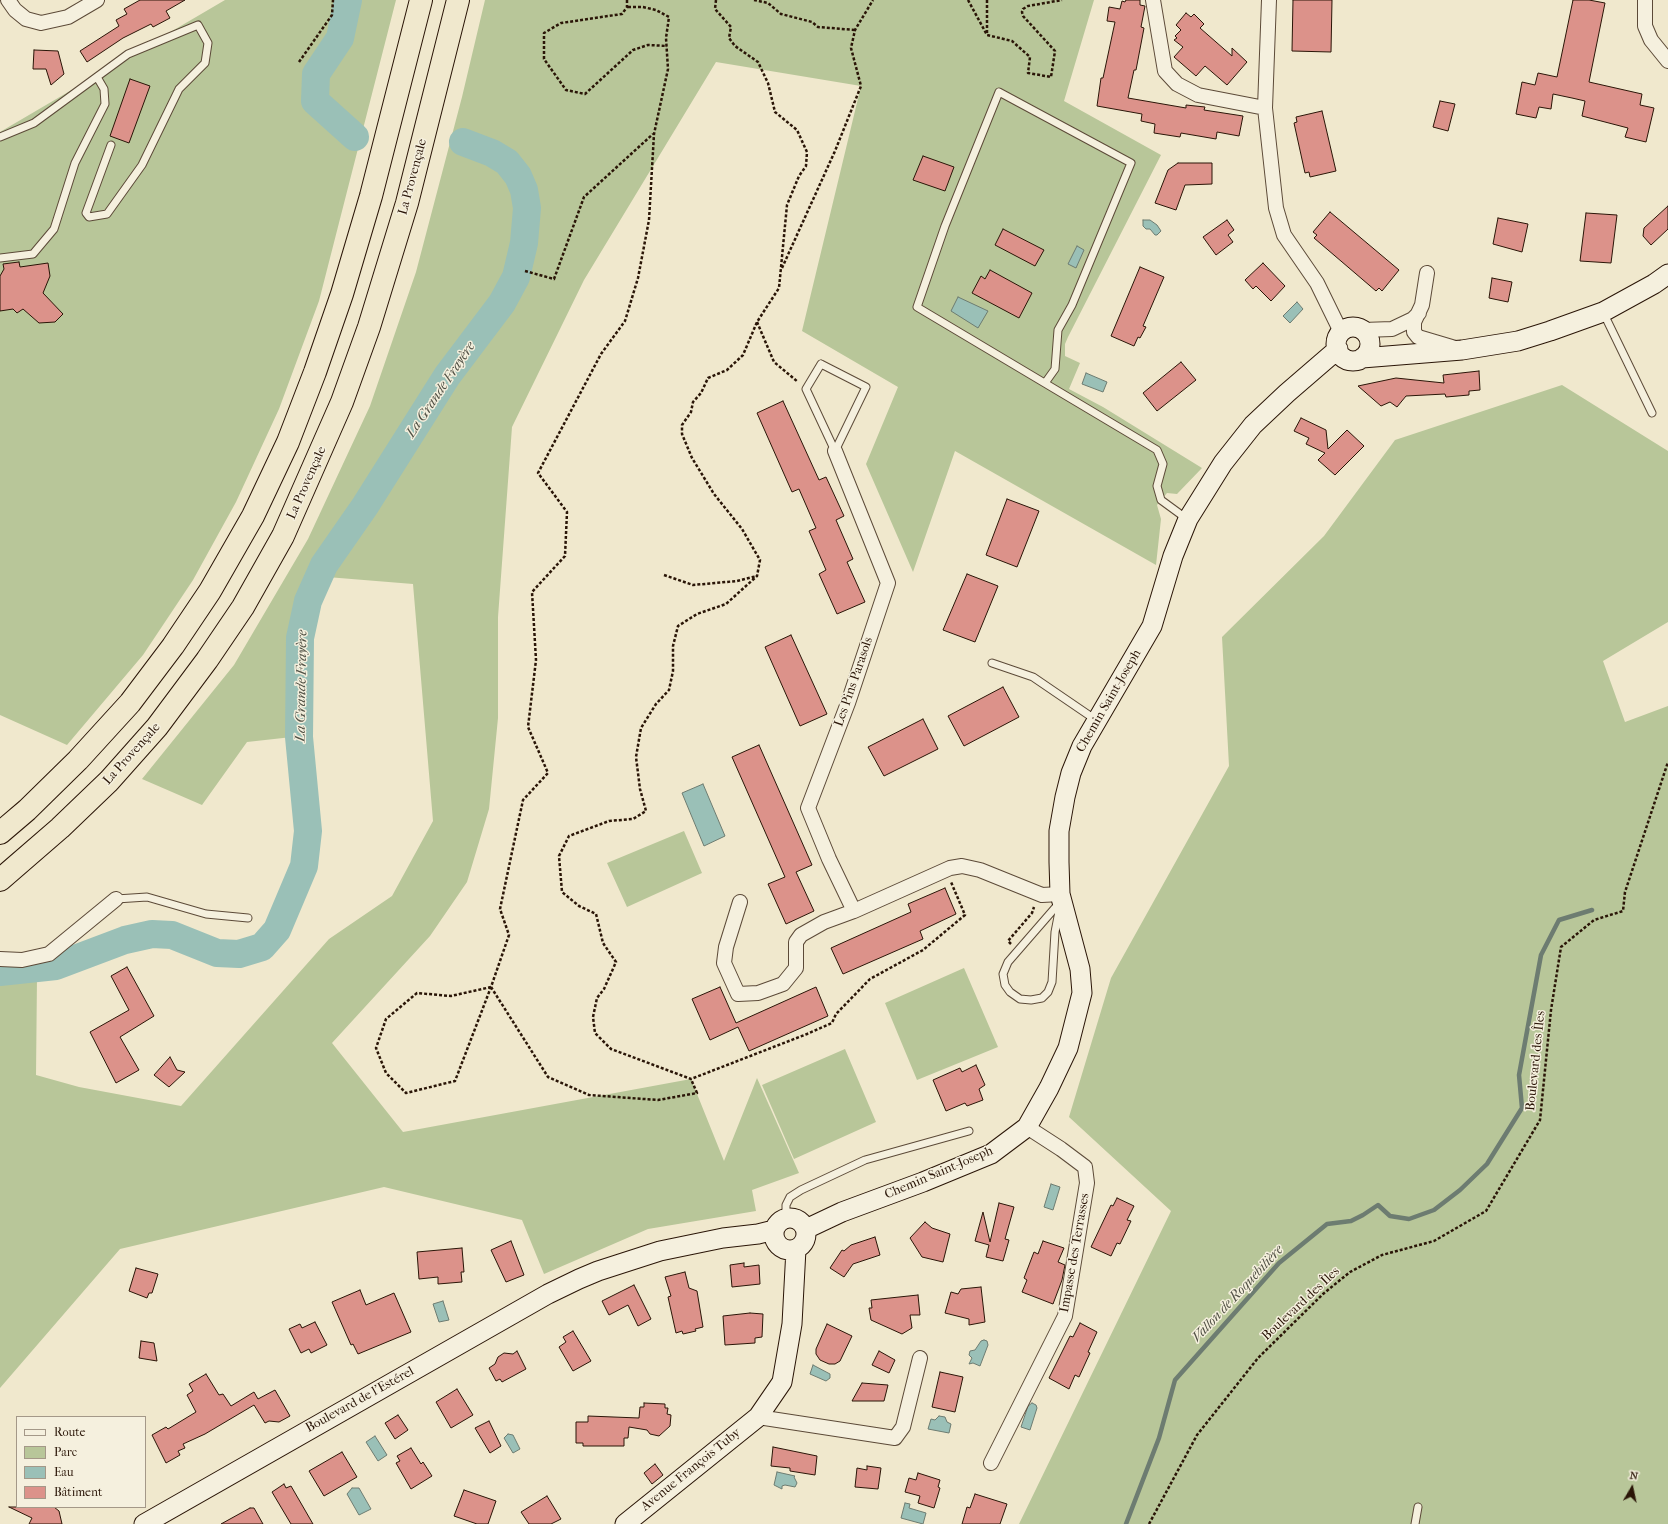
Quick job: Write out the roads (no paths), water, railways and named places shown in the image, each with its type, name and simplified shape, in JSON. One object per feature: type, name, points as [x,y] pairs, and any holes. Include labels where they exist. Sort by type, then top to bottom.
[{"type":"highway","points":[[0,833],[27,810],[78,760],[130,703],[173,646],[210,591],[253,516],[288,442],[315,372],[342,294],[371,196],[421,0]]},
{"type":"highway","name":"La Provençale","points":[[0,880],[109,781],[157,727],[207,660],[243,607],[283,536],[342,402],[369,327],[407,203],[458,0]]},
{"type":"main road","points":[[1348,350],[1429,352],[1462,350],[1518,341],[1603,312],[1654,284],[1668,274]]},
{"type":"main road","points":[[1348,350],[1354,327],[1366,336],[1429,352]]},
{"type":"main road","points":[[1348,350],[1368,351],[1366,336]]},
{"type":"main road","name":"Chemin Saint-Joseph","points":[[806,1229],[842,1212],[923,1182],[991,1154],[1027,1127],[1049,1088],[1068,1048],[1082,993],[1080,969],[1060,898],[1059,831],[1071,773],[1082,746],[1152,626],[1174,556],[1188,519],[1228,458],[1253,425],[1287,393],[1348,350]]},
{"type":"main road","points":[[796,1218],[804,1224],[806,1229],[806,1238],[804,1243],[796,1249],[791,1250],[782,1248],[775,1240],[780,1224],[796,1218]]},
{"type":"main road","name":"Boulevard de l'Estérel","points":[[144,1524],[541,1298],[579,1279],[598,1271],[660,1251],[723,1238],[758,1234],[780,1224]]},
{"type":"main road","name":"Avenue François Tuby","points":[[625,1524],[758,1417],[782,1382],[792,1324],[796,1249]]},
{"type":"street","points":[[8,0],[15,10],[26,19],[41,23],[68,17],[97,0]]},
{"type":"street","points":[[1153,0],[1165,71],[1177,84],[1198,95],[1265,108]]},
{"type":"street","points":[[1269,0],[1265,108],[1276,208],[1284,235],[1317,283],[1348,350]]},
{"type":"street","points":[[1645,0],[1645,26],[1651,40],[1668,61]]},
{"type":"street","points":[[1427,273],[1422,305],[1414,322],[1414,332],[1418,337],[1462,350]]},
{"type":"street","points":[[1366,336],[1392,329],[1413,319],[1419,313]]},
{"type":"street","name":"Les Pins Parasols","points":[[835,451],[888,583],[848,703],[808,808],[828,859],[854,911]]},
{"type":"street","points":[[740,902],[726,947],[724,963],[738,994],[758,994],[783,984],[796,968],[796,942],[801,935],[824,922],[854,911],[946,870],[962,866],[980,870],[1042,895],[1060,898]]},
{"type":"street","points":[[0,959],[22,960],[49,954],[116,899]]},
{"type":"street","name":"Impasse des Terrasses","points":[[990,1463],[1065,1316],[1087,1183],[1084,1167],[1061,1149],[1027,1127]]},
{"type":"street","points":[[758,1417],[895,1438],[903,1427],[920,1358]]},
{"type":"lane","points":[[0,136],[34,123],[128,54],[198,25],[208,43],[205,63],[179,89],[142,165],[107,214],[89,217],[86,214],[111,146]]},
{"type":"lane","points":[[0,258],[33,254],[54,229],[75,163],[105,104],[104,89],[97,77]]},
{"type":"lane","points":[[1045,383],[1055,369],[1058,330],[1072,305],[1131,163],[999,92],[945,226],[917,307],[1157,450],[1163,464],[1157,486],[1162,500],[1188,519]]},
{"type":"lane","points":[[1603,312],[1652,413]]},
{"type":"lane","name":"Les Pins Parasols","points":[[821,364],[866,387],[835,451],[806,389],[821,364]]},
{"type":"lane","points":[[992,663],[1033,677],[1097,720]]},
{"type":"lane","points":[[116,899],[146,898],[206,914],[248,918]]},
{"type":"lane","points":[[1060,898],[1055,932],[1052,982],[1048,992],[1042,998],[1031,1000],[1020,999],[1010,992],[1005,985],[1003,974],[1008,962],[1060,898]]},
{"type":"lane","points":[[780,1224],[790,1197],[801,1190],[865,1160],[969,1131]]},
{"type":"lane","points":[[565,1295],[579,1287],[579,1279]]},
{"type":"lane","points":[[1415,1524],[1418,1507]]},
{"type":"water","points":[[1143,220],[1150,220],[1157,225],[1161,231],[1155,235],[1150,229],[1146,229],[1143,226]]},
{"type":"water","points":[[1077,246],[1084,250],[1076,268],[1068,264]]},
{"type":"water","points":[[958,297],[988,311],[978,328],[951,311]]},
{"type":"water","points":[[1297,302],[1303,309],[1290,323],[1283,316]]},
{"type":"water","points":[[1086,373],[1107,382],[1103,392],[1082,384]]},
{"type":"water","points":[[703,784],[725,836],[704,846],[682,793]]},
{"type":"water","points":[[1051,1184],[1060,1187],[1053,1210],[1044,1207]]},
{"type":"water","points":[[443,1301],[449,1320],[439,1322],[433,1304]]},
{"type":"water","points":[[981,1341],[987,1341],[988,1345],[980,1366],[973,1363],[969,1364],[972,1358],[969,1355],[970,1351],[975,1350]]},
{"type":"water","points":[[813,1365],[830,1374],[830,1378],[826,1381],[810,1374]]},
{"type":"water","points":[[1032,1403],[1036,1405],[1037,1408],[1030,1430],[1021,1427],[1028,1406]]},
{"type":"water","points":[[939,1416],[945,1417],[947,1422],[951,1424],[949,1433],[928,1429],[931,1419],[935,1420]]},
{"type":"water","points":[[508,1434],[513,1435],[520,1449],[513,1453],[504,1438]]},
{"type":"water","points":[[375,1436],[387,1455],[378,1461],[366,1442]]},
{"type":"water","points":[[777,1472],[795,1476],[794,1477],[797,1483],[795,1487],[785,1485],[782,1486],[782,1489],[774,1485]]},
{"type":"water","points":[[352,1488],[359,1488],[371,1509],[359,1515],[347,1494]]},
{"type":"water","points":[[905,1503],[910,1504],[909,1508],[926,1513],[923,1524],[901,1518]]},
{"type":"waterway","name":"La Grande Frayère","points":[[348,0],[340,38],[316,74],[315,101],[355,137]]},
{"type":"waterway","name":"La Grande Frayère","points":[[0,972],[56,966],[125,940],[152,934],[172,935],[217,953],[239,954],[262,947],[277,930],[304,866],[308,831],[299,737],[300,638],[308,601],[324,565],[365,506],[447,376],[502,303],[516,277],[524,243],[527,208],[524,190],[518,176],[507,162],[492,153],[463,142]]},
{"type":"waterway","name":"Vallon de Roquebilière","points":[[1126,1524],[1159,1438],[1175,1380],[1279,1263],[1327,1224],[1351,1221],[1378,1205],[1390,1216],[1409,1219],[1434,1210],[1460,1190],[1487,1164],[1522,1108],[1519,1075],[1541,955],[1559,920],[1592,910]]}]
